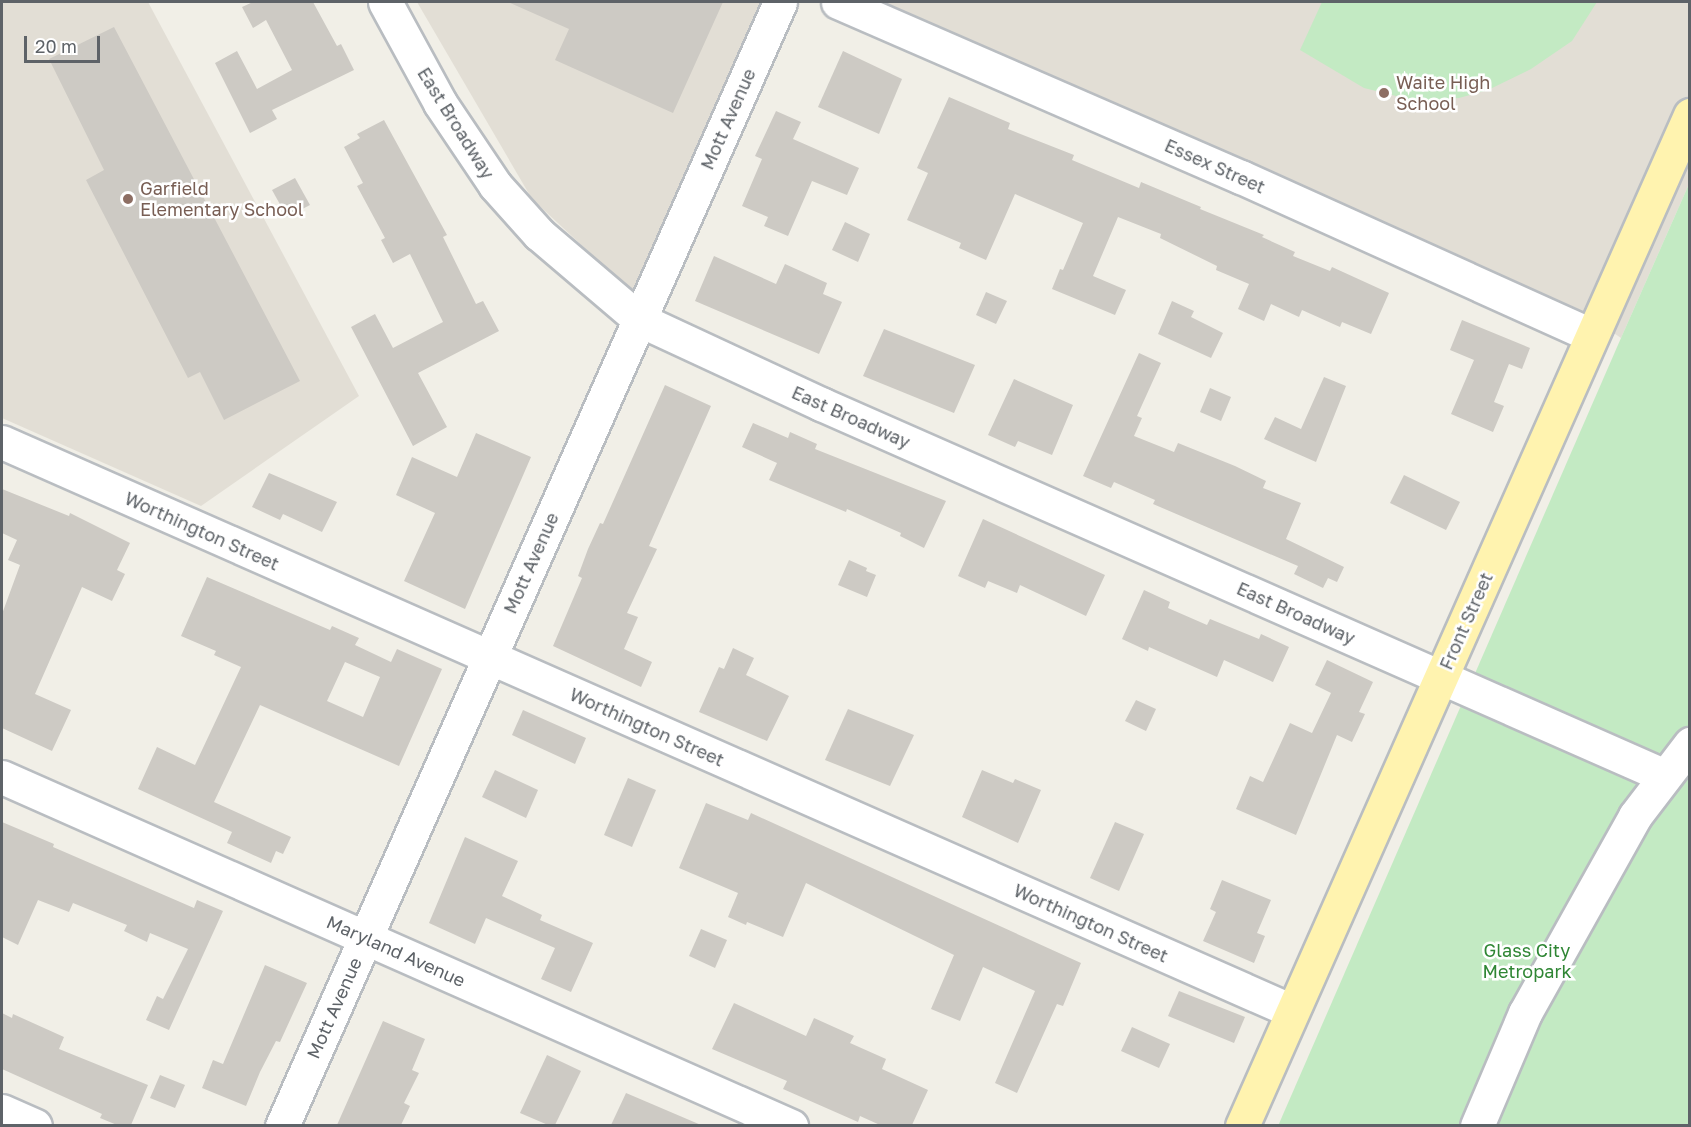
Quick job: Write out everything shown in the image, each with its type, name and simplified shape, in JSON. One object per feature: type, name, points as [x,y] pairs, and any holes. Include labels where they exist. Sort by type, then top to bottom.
[{"type":"main road","name":"Front Street","points":[[1242,1125],[1689,116]]},
{"type":"street","name":"East Broadway","points":[[385,2],[440,103],[495,185],[539,234],[640,320],[821,404],[1665,776]]},
{"type":"street","name":"Mott Avenue","points":[[282,1125],[780,2]]},
{"type":"street","name":"Essex Street","points":[[838,2],[1241,177],[1591,335]]},
{"type":"street","name":"Worthington Street","points":[[2,442],[1292,1011]]},
{"type":"street","points":[[1477,1125],[1525,1013],[1635,816],[1689,744]]},
{"type":"street","name":"Maryland Avenue","points":[[2,777],[791,1125]]},
{"type":"street","points":[[2,1111],[35,1125]]},
{"type":"shaded area","name":"Garfield Elementary School","points":[[2,2],[148,2],[359,396],[201,506],[2,418]]},
{"type":"shaded area","points":[[417,2],[766,2],[633,293],[532,199]]},
{"type":"shaded area","name":"Waite High School","points":[[870,2],[1689,2],[1689,184],[1621,338],[1580,310]]},
{"type":"green space","points":[[1322,2],[1597,2],[1572,41],[1531,69],[1488,90],[1459,98],[1416,101],[1364,88],[1300,50]]},
{"type":"green space","name":"Glass City Metropark","points":[[1689,184],[1689,1125],[1278,1126],[1621,338]]},
{"type":"building","points":[[253,2],[313,2],[337,46],[341,44],[354,70],[272,110],[277,119],[250,133],[215,63],[237,51],[257,89],[292,70],[266,20],[253,28],[242,7]]},
{"type":"building","points":[[508,2],[723,2],[673,113],[555,60],[569,29]]},
{"type":"building","points":[[114,27],[300,381],[224,420],[200,372],[188,378],[86,180],[104,170],[49,59]]},
{"type":"building","points":[[843,51],[902,79],[879,134],[818,107]]},
{"type":"building","points":[[949,97],[1010,123],[1008,129],[1074,155],[1072,160],[1139,188],[1141,182],[1201,207],[1200,209],[1264,235],[1262,237],[1295,252],[1293,256],[1330,271],[1332,267],[1389,293],[1371,334],[1342,322],[1340,327],[1302,310],[1299,317],[1271,304],[1264,321],[1238,309],[1249,284],[1216,270],[1217,266],[1160,238],[1161,234],[1118,217],[1093,276],[1126,290],[1115,315],[1052,289],[1060,269],[1063,270],[1083,223],[1015,194],[986,260],[959,248],[961,243],[907,220],[928,173],[917,168]]},
{"type":"building","points":[[776,111],[801,122],[793,139],[859,168],[847,195],[812,181],[788,236],[764,226],[768,217],[742,206],[762,159],[755,156]]},
{"type":"building","points":[[384,120],[447,235],[443,237],[476,304],[483,301],[499,331],[418,373],[447,427],[413,446],[351,327],[375,314],[393,348],[443,322],[410,254],[393,263],[381,240],[385,238],[357,186],[363,183],[344,147],[360,138],[357,134]]},
{"type":"building","points":[[295,178],[310,205],[287,217],[272,190]]},
{"type":"building","points":[[845,222],[870,234],[858,262],[832,250]]},
{"type":"building","points":[[714,256],[776,284],[785,264],[827,283],[823,294],[842,302],[819,354],[695,301]]},
{"type":"building","points":[[986,292],[1007,301],[996,324],[976,315]]},
{"type":"building","points":[[1172,301],[1194,311],[1191,317],[1223,333],[1211,358],[1158,334]]},
{"type":"building","points":[[1462,320],[1530,348],[1522,369],[1509,364],[1494,402],[1504,406],[1493,432],[1451,414],[1474,360],[1450,350]]},
{"type":"building","points":[[884,329],[975,365],[954,413],[863,376]]},
{"type":"building","points":[[1139,353],[1161,363],[1137,416],[1142,418],[1134,436],[1174,452],[1178,443],[1266,481],[1263,488],[1301,503],[1286,539],[1344,567],[1337,582],[1328,578],[1323,588],[1294,574],[1298,566],[1153,504],[1155,500],[1114,482],[1111,488],[1083,476]]},
{"type":"building","points":[[1324,377],[1346,386],[1316,462],[1264,439],[1275,417],[1301,429]]},
{"type":"building","points":[[1014,379],[1073,405],[1052,455],[1018,441],[1015,447],[988,435]]},
{"type":"building","points":[[665,385],[711,406],[649,546],[657,549],[627,613],[638,617],[624,649],[652,662],[641,687],[553,646],[582,578],[578,576],[588,549],[600,523],[603,524]]},
{"type":"building","points":[[1210,388],[1231,397],[1221,421],[1200,412]]},
{"type":"building","points":[[753,423],[788,438],[790,432],[817,444],[815,449],[946,501],[924,548],[900,536],[901,533],[847,509],[846,512],[769,480],[777,463],[742,447]]},
{"type":"building","points":[[476,433],[531,457],[465,609],[404,581],[435,513],[396,495],[412,457],[457,477]]},
{"type":"building","points":[[269,473],[337,502],[322,532],[283,514],[280,520],[252,507]]},
{"type":"building","points":[[1404,475],[1460,502],[1446,530],[1390,503]]},
{"type":"building","points":[[2,489],[69,516],[70,513],[130,543],[117,570],[125,574],[112,601],[82,587],[35,694],[71,710],[52,751],[2,728],[2,614],[20,565],[8,560],[17,540],[2,533]]},
{"type":"building","points":[[983,519],[1105,575],[1086,616],[1020,585],[1017,593],[988,581],[985,588],[958,576]]},
{"type":"building","points":[[849,560],[876,575],[867,597],[838,585]]},
{"type":"building","points":[[207,577],[330,630],[332,626],[359,638],[355,645],[391,662],[397,649],[442,669],[399,766],[260,705],[214,802],[291,837],[283,854],[276,851],[271,863],[227,843],[232,832],[138,789],[157,747],[195,765],[241,667],[214,655],[216,651],[181,636]],"holes":[[[345,662],[380,677],[363,717],[327,701]]]},
{"type":"building","points":[[1144,590],[1170,602],[1168,608],[1207,625],[1210,619],[1259,639],[1261,634],[1289,647],[1273,682],[1224,660],[1217,677],[1149,647],[1148,651],[1122,639]]},
{"type":"building","points":[[733,648],[754,658],[746,675],[789,696],[767,741],[699,712],[719,667],[724,669]]},
{"type":"building","points":[[1327,660],[1373,682],[1359,712],[1365,714],[1352,742],[1337,735],[1296,835],[1236,809],[1250,776],[1263,782],[1290,723],[1312,733],[1331,693],[1315,685]]},
{"type":"building","points":[[1136,700],[1156,709],[1146,731],[1125,721]]},
{"type":"building","points":[[848,709],[914,735],[890,786],[825,760]]},
{"type":"building","points":[[523,710],[586,738],[575,764],[512,735]]},
{"type":"building","points":[[495,770],[538,790],[526,818],[482,797]]},
{"type":"building","points":[[982,770],[1013,783],[1015,779],[1041,790],[1018,843],[962,817]]},
{"type":"building","points":[[628,778],[656,790],[632,847],[604,835]]},
{"type":"building","points":[[706,803],[748,820],[751,813],[1081,963],[1063,1006],[1057,1004],[1017,1093],[995,1083],[1035,991],[983,967],[960,1021],[931,1009],[954,955],[806,883],[783,937],[728,917],[738,893],[679,868]]},
{"type":"building","points":[[2,822],[54,844],[53,847],[194,908],[197,900],[223,911],[169,1030],[146,1020],[157,996],[163,999],[188,949],[150,933],[147,942],[124,931],[127,925],[73,903],[69,912],[38,900],[18,945],[2,937]]},
{"type":"building","points":[[1115,822],[1144,834],[1119,891],[1090,878]]},
{"type":"building","points":[[465,837],[518,861],[502,896],[542,915],[540,920],[593,943],[571,992],[541,979],[555,948],[486,918],[475,944],[429,923]]},
{"type":"building","points":[[1222,880],[1271,900],[1257,933],[1265,936],[1254,963],[1203,941],[1216,912],[1210,909]]},
{"type":"building","points":[[701,929],[727,940],[715,968],[689,956]]},
{"type":"building","points":[[265,965],[307,983],[280,1042],[276,1041],[260,1072],[246,1106],[202,1088],[213,1060],[223,1064]]},
{"type":"building","points":[[1179,991],[1245,1017],[1234,1043],[1168,1016]]},
{"type":"building","points":[[734,1003],[806,1036],[814,1018],[854,1036],[850,1043],[886,1059],[882,1069],[928,1090],[912,1125],[880,1125],[860,1116],[858,1122],[783,1089],[787,1081],[712,1049]]},
{"type":"building","points":[[2,1013],[12,1018],[13,1014],[64,1037],[59,1049],[148,1085],[131,1125],[117,1125],[100,1118],[102,1114],[2,1069]]},
{"type":"building","points":[[383,1021],[425,1039],[412,1070],[419,1073],[404,1103],[410,1106],[401,1125],[337,1125]]},
{"type":"building","points":[[1132,1027],[1170,1044],[1159,1068],[1121,1051]]},
{"type":"building","points":[[547,1055],[581,1071],[555,1125],[548,1125],[520,1113]]},
{"type":"building","points":[[160,1075],[185,1085],[175,1108],[150,1098]]},
{"type":"building","points":[[626,1093],[701,1125],[611,1125]]},
{"type":"place","name":"Waite High School","points":[[1384,93]]},
{"type":"place","name":"Garfield Elementary School","points":[[128,199]]}]
